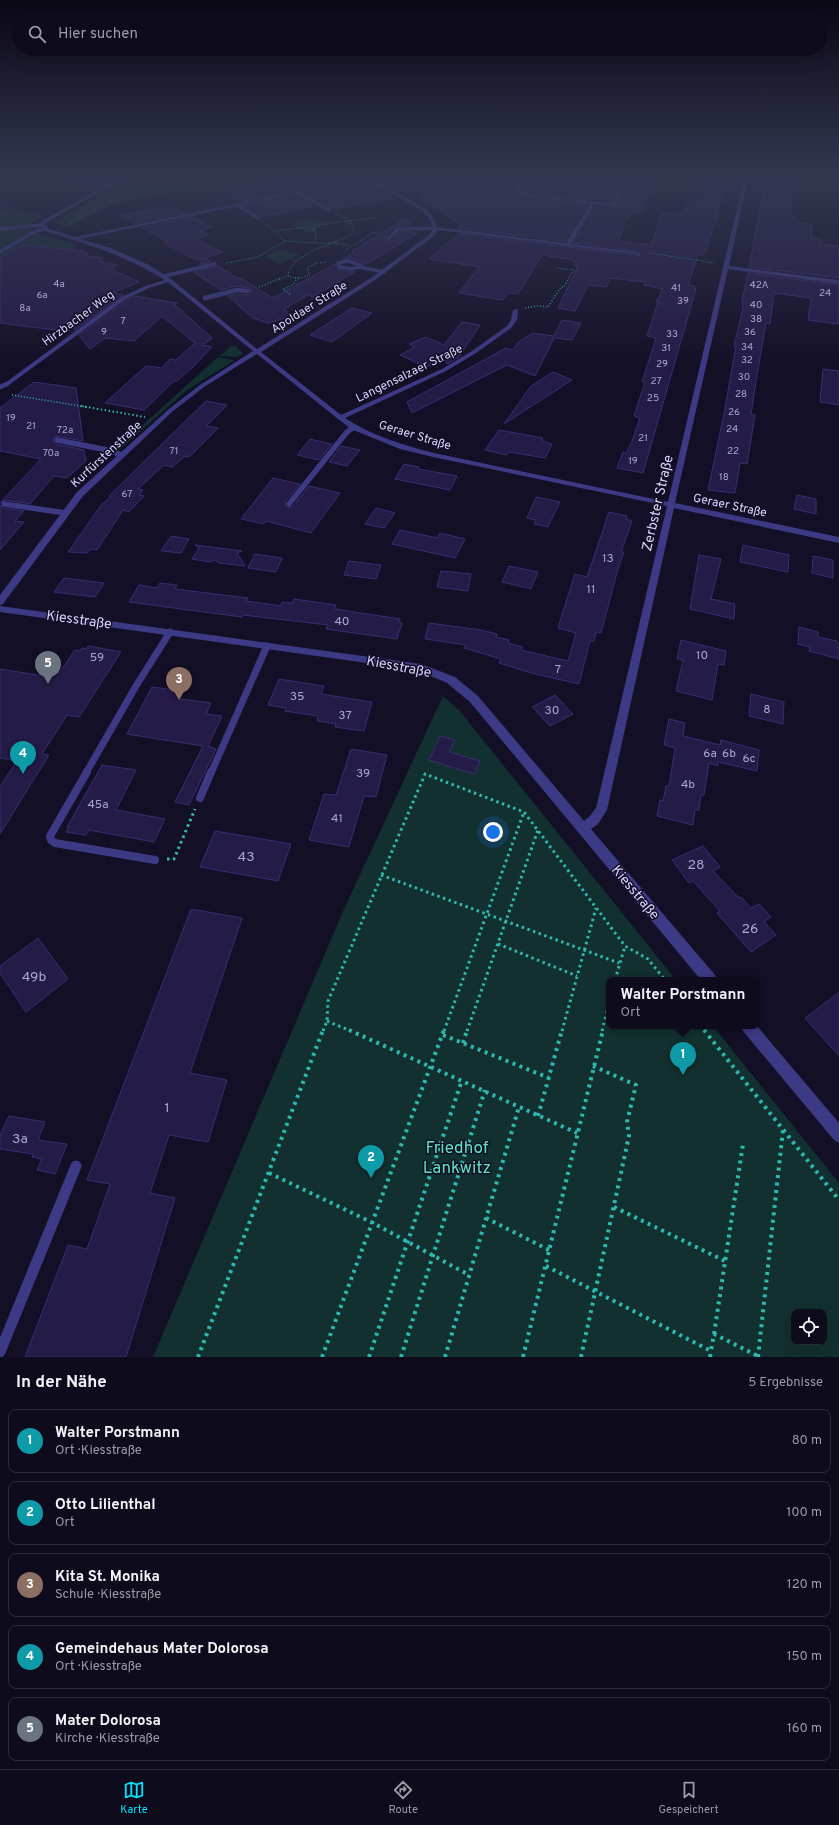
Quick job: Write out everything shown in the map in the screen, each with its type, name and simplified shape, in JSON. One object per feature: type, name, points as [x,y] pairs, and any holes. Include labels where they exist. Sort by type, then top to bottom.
[{"type":"street","name":"Geraer Straße","points":[[85,241],[131,258],[166,278],[320,404],[354,426],[390,442],[433,455],[839,540]]},
{"type":"street","name":"Apoldaer Straße","points":[[257,352],[384,272],[424,241]]},
{"type":"street","points":[[539,241],[638,254]]},
{"type":"street","points":[[568,245],[570,241]]},
{"type":"street","name":"Zerbster Straße","points":[[583,828],[594,820],[601,810],[732,241]]},
{"type":"street","points":[[726,267],[839,282]]},
{"type":"street","name":"Hirzbacher Weg","points":[[7,384],[124,298],[166,278]]},
{"type":"street","name":"Langensalzaer Straße","points":[[340,418],[444,370],[474,352],[509,327],[514,320],[516,310]]},
{"type":"street","name":"Kurfürstenstraße","points":[[0,602],[80,494],[184,399],[257,352]]},
{"type":"street","name":"Kiesstraße","points":[[0,609],[418,667],[451,680],[474,699],[707,977]]},
{"type":"street","points":[[751,1029],[839,1134]]},
{"type":"lane","points":[[0,252],[18,241]]},
{"type":"lane","points":[[360,267],[361,265],[348,261],[338,263],[340,267],[349,269],[356,269],[360,267],[384,272]]},
{"type":"lane","points":[[166,278],[215,264]]},
{"type":"lane","points":[[205,298],[237,290],[245,289],[248,291]]},
{"type":"lane","points":[[0,388],[7,384]]},
{"type":"lane","points":[[289,504],[346,432],[354,426]]},
{"type":"lane","points":[[57,440],[107,450],[122,455]]},
{"type":"lane","points":[[4,504],[66,513]]},
{"type":"lane","points":[[155,860],[55,842],[51,840],[50,836],[136,686],[170,632]]},
{"type":"lane","points":[[200,798],[266,646]]},
{"type":"lane","points":[[0,1352],[76,1166]]},
{"type":"path","points":[[215,264],[243,261],[258,257],[285,242],[336,243],[350,245]]},
{"type":"path","points":[[288,276],[287,273],[290,267],[296,261],[316,249],[329,244]]},
{"type":"path","points":[[646,253],[718,263]]},
{"type":"path","points":[[292,259],[296,261]]},
{"type":"path","points":[[290,294],[283,289],[293,285],[294,281],[297,279],[310,275],[307,272],[307,268],[326,262],[334,262]]},
{"type":"path","points":[[516,310],[537,306],[548,307],[561,287],[564,287],[574,270],[557,268]]},
{"type":"path","points":[[248,291],[288,276],[297,279]]},
{"type":"path","points":[[12,395],[145,417]]},
{"type":"path","points":[[198,1357],[327,1021],[328,1001],[425,774],[524,812],[625,946],[648,959],[663,977]]},
{"type":"path","points":[[155,860],[165,858],[174,860],[200,798]]},
{"type":"path","points":[[322,1357],[432,1066],[524,812]]},
{"type":"path","points":[[463,1043],[538,830]]},
{"type":"path","points":[[381,875],[619,963]]},
{"type":"path","points":[[538,1116],[596,908]]},
{"type":"path","points":[[498,944],[577,976]]},
{"type":"path","points":[[616,977],[625,946]]},
{"type":"path","points":[[524,1357],[606,1016]]},
{"type":"path","points":[[327,1021],[432,1066],[577,1133]]},
{"type":"path","points":[[703,1029],[839,1200]]},
{"type":"path","points":[[443,1035],[548,1078]]},
{"type":"path","points":[[581,1357],[629,1136],[627,1122],[636,1085],[593,1066]]},
{"type":"path","points":[[368,1357],[462,1080]]},
{"type":"path","points":[[401,1357],[485,1090]]},
{"type":"path","points":[[445,1357],[519,1107]]},
{"type":"path","points":[[714,1334],[758,1357],[783,1130]]},
{"type":"path","points":[[710,1357],[743,1144]]},
{"type":"path","points":[[269,1173],[372,1223],[469,1275]]},
{"type":"path","points":[[614,1207],[725,1261]]},
{"type":"path","points":[[486,1218],[549,1250]]},
{"type":"path","points":[[546,1266],[711,1351]]},
{"type":"green space","points":[[0,241],[65,241],[79,245],[0,301]]},
{"type":"green space","points":[[277,250],[300,254],[280,264],[264,257]]},
{"type":"green space","points":[[231,346],[235,346],[244,354],[237,357],[220,356]]},
{"type":"green space","points":[[218,357],[235,360],[187,390],[118,451],[115,450]]},
{"type":"green space","name":"Friedhof Lankwitz","points":[[443,696],[459,710],[674,977],[606,977],[606,1029],[715,1029],[839,1183],[839,1357],[153,1357],[344,909]]},
{"type":"building","points":[[167,241],[201,241],[222,252],[205,258],[211,262],[199,265],[204,258],[197,260],[164,243],[168,242]]},
{"type":"building","points":[[368,241],[404,241],[365,265],[362,262],[349,258],[343,259],[354,252],[352,251]]},
{"type":"building","points":[[450,241],[520,241],[641,256],[642,253],[638,251],[573,243],[574,241],[621,241],[651,245],[652,241],[709,241],[704,255],[698,255],[688,285],[694,286],[696,289],[643,473],[617,468],[623,452],[626,453],[632,441],[640,418],[634,416],[645,382],[642,382],[656,338],[647,336],[658,302],[656,302],[663,289],[644,285],[645,282],[611,278],[606,287],[588,285],[575,311],[558,308],[578,266],[574,266],[576,262],[573,262],[574,260],[542,255],[518,294],[508,293],[503,300],[459,293],[479,267],[430,259]]},
{"type":"building","points":[[754,241],[822,241],[821,244],[839,246],[839,278],[749,267]]},
{"type":"building","points":[[22,245],[83,251],[81,252],[88,254],[86,256],[103,258],[99,261],[117,265],[111,269],[139,282],[112,293],[124,295],[75,330],[68,320],[56,330],[0,323],[0,258]]},
{"type":"building","points":[[335,264],[339,270],[354,272],[313,297],[308,295],[284,309],[292,316],[268,323],[253,318],[228,296],[237,294],[249,295],[252,291],[250,288],[236,286],[221,290],[193,272],[218,266],[273,298]]},
{"type":"building","points":[[748,273],[839,285],[839,324],[808,320],[811,298],[774,293],[770,324],[766,323],[756,381],[751,414],[755,415],[747,464],[740,463],[735,493],[708,490],[724,414],[736,346],[734,346],[743,309],[742,301]]},
{"type":"building","points":[[135,296],[177,303],[175,305],[212,338],[203,345],[212,347],[193,367],[177,381],[174,381],[144,410],[105,403],[146,366],[162,368],[170,359],[176,360],[194,344],[196,344],[162,316],[134,341],[105,338],[90,349],[79,335],[127,300]]},
{"type":"building","points":[[352,308],[372,313],[332,342],[310,335]]},
{"type":"building","points":[[562,320],[581,323],[572,340],[554,338],[535,376],[507,365],[412,413],[407,402],[506,348],[513,350],[518,342],[533,333],[554,336]]},
{"type":"building","points":[[462,322],[480,325],[459,357],[447,364],[445,359],[426,367],[400,355],[415,347],[409,344],[426,337],[444,345]]},
{"type":"building","points":[[823,369],[839,371],[839,405],[820,402]]},
{"type":"building","points":[[553,372],[572,380],[504,424],[531,386]]},
{"type":"building","points":[[34,382],[76,388],[83,441],[57,436],[53,441],[56,444],[84,450],[86,461],[67,478],[54,476],[30,504],[5,500],[0,503],[41,459],[0,451],[0,408]]},
{"type":"building","points":[[206,401],[227,405],[206,426],[218,428],[189,457],[185,456],[172,467],[164,465],[138,489],[143,490],[139,495],[144,496],[129,512],[123,510],[97,550],[90,549],[87,553],[68,552],[102,504],[111,497],[109,496]]},
{"type":"building","points":[[499,430],[543,438],[542,441],[552,444],[545,458],[509,452],[507,455],[485,450]]},
{"type":"building","points":[[310,439],[332,444],[319,460],[297,455]]},
{"type":"building","points":[[341,446],[360,450],[347,466],[329,462]]},
{"type":"building","points":[[404,464],[419,467],[418,469],[457,476],[450,490],[395,479]]},
{"type":"building","points":[[273,478],[300,484],[285,502],[285,506],[288,508],[292,507],[309,486],[340,493],[311,533],[266,521],[264,524],[241,519]]},
{"type":"building","points":[[797,495],[816,499],[816,514],[794,509]]},
{"type":"building","points":[[536,497],[560,502],[548,527],[534,524],[536,520],[527,518]]},
{"type":"building","points":[[0,505],[3,508],[24,511],[15,521],[24,522],[0,550]]},
{"type":"building","points":[[376,508],[395,513],[384,528],[365,524]]},
{"type":"building","points":[[609,512],[627,516],[626,519],[632,521],[621,552],[624,552],[601,633],[596,632],[594,641],[590,641],[579,684],[531,673],[499,663],[501,659],[464,648],[466,645],[425,639],[429,623],[481,630],[497,634],[496,637],[509,640],[508,643],[523,647],[521,650],[568,661],[576,633],[558,628],[559,624],[575,574],[587,577]]},
{"type":"building","points":[[400,530],[437,538],[440,533],[465,539],[455,558],[392,544]]},
{"type":"building","points":[[171,536],[189,539],[181,553],[161,551]]},
{"type":"building","points":[[195,545],[242,551],[237,553],[245,566],[219,563],[215,560],[210,562],[192,559],[199,548]]},
{"type":"building","points":[[743,545],[789,555],[788,572],[740,562]]},
{"type":"building","points":[[255,554],[282,558],[276,572],[248,568]]},
{"type":"building","points":[[699,555],[721,559],[711,599],[735,604],[734,619],[690,609]]},
{"type":"building","points":[[813,556],[833,560],[833,578],[812,573]]},
{"type":"building","points":[[349,561],[381,565],[376,579],[344,575]]},
{"type":"building","points":[[509,566],[538,572],[531,589],[502,582]]},
{"type":"building","points":[[441,571],[471,574],[468,591],[437,587]]},
{"type":"building","points":[[64,578],[104,583],[95,597],[54,592]]},
{"type":"building","points":[[160,583],[177,585],[175,589],[248,598],[246,601],[281,606],[282,602],[292,603],[294,599],[336,605],[335,609],[400,619],[399,622],[402,623],[397,639],[326,629],[328,625],[243,615],[242,617],[129,602],[139,585],[157,588]]},
{"type":"building","points":[[799,627],[818,632],[818,637],[837,641],[839,644],[839,659],[809,651],[810,647],[798,644]]},
{"type":"building","points":[[681,640],[726,651],[724,665],[718,664],[712,700],[676,691],[683,660],[677,659]]},
{"type":"building","points":[[89,646],[121,652],[79,717],[67,715],[42,754],[49,755],[0,834],[0,787],[17,761],[0,758],[0,669],[50,677],[53,672],[59,673],[75,650],[80,651],[82,648],[86,649]]},
{"type":"building","points":[[279,679],[324,686],[321,694],[372,702],[364,731],[335,727],[336,724],[317,721],[318,716],[285,711],[286,708],[268,705]]},
{"type":"building","points":[[152,687],[183,691],[180,699],[211,703],[206,714],[222,716],[208,746],[216,749],[189,805],[175,802],[203,746],[127,734]]},
{"type":"building","points":[[751,694],[784,702],[783,724],[749,716]]},
{"type":"building","points":[[555,695],[573,714],[550,726],[532,707]]},
{"type":"building","points":[[669,719],[685,723],[683,736],[720,745],[721,740],[759,750],[757,771],[718,762],[718,766],[709,763],[704,795],[701,795],[699,810],[695,810],[693,825],[657,816],[660,800],[663,801],[666,786],[669,786],[675,748],[664,745]]},
{"type":"building","points":[[440,736],[455,740],[449,752],[480,761],[474,774],[429,760]]},
{"type":"building","points":[[351,749],[387,755],[376,797],[364,796],[349,847],[309,840],[324,794],[336,795]]},
{"type":"building","points":[[102,765],[136,770],[116,810],[165,819],[154,842],[89,830],[86,835],[66,832],[69,827],[67,827]]},
{"type":"building","points":[[215,831],[291,844],[278,881],[200,867]]},
{"type":"building","points":[[703,846],[720,867],[713,871],[739,898],[741,897],[751,908],[759,904],[771,917],[764,922],[776,935],[751,952],[717,913],[720,911],[693,881],[689,883],[672,860]]},
{"type":"building","points":[[191,909],[242,918],[190,1073],[227,1080],[208,1142],[169,1135],[150,1193],[175,1198],[126,1357],[25,1357],[68,1245],[87,1249],[110,1184],[87,1180]]},
{"type":"building","points":[[38,938],[68,979],[26,1012],[0,973],[0,966]]},
{"type":"building","points":[[839,992],[839,1056],[805,1018]]},
{"type":"building","points":[[9,1116],[45,1122],[38,1140],[67,1144],[55,1174],[37,1170],[42,1159],[32,1157],[33,1154],[0,1149],[0,1135]]},
{"type":"place","name":"Mater Dolorosa","points":[[48,684]]},
{"type":"place","name":"Kita St. Monika","points":[[179,700]]},
{"type":"place","name":"Gemeindehaus Mater Dolorosa","points":[[23,774]]},
{"type":"place","name":"Walter Porstmann","points":[[683,1075]]},
{"type":"place","name":"Otto Lilienthal","points":[[371,1178]]}]
